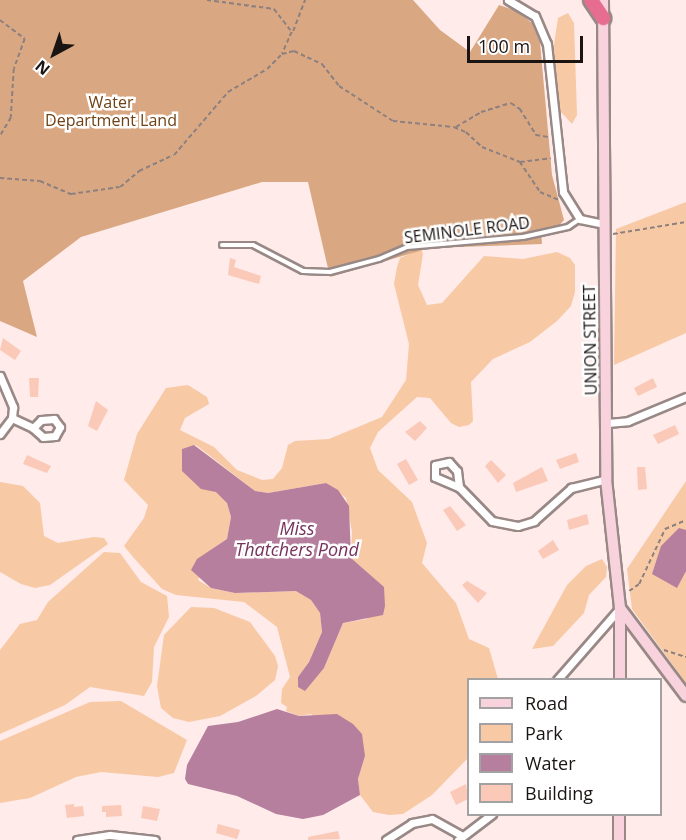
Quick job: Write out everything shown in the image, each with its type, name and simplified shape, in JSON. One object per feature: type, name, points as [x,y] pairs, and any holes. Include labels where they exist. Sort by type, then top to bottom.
[{"type":"highway","points":[[591,0],[603,18]]},
{"type":"main road","name":"UNION STREET","points":[[603,0],[606,479],[620,608],[620,678]]},
{"type":"main road","points":[[620,608],[686,696]]},
{"type":"main road","points":[[619,816],[619,840]]},
{"type":"street","points":[[508,0],[531,12],[544,34],[556,159],[566,201],[580,219],[604,228]]},
{"type":"street","points":[[0,376],[13,401],[12,418],[0,434]]},
{"type":"street","points":[[607,423],[627,421],[686,397]]},
{"type":"street","points":[[12,418],[33,428]]},
{"type":"street","points":[[459,486],[492,521],[519,526],[534,521],[571,488],[606,479]]},
{"type":"street","points":[[559,678],[620,608]]},
{"type":"street","points":[[386,840],[424,819],[439,820],[461,838],[489,816]]},
{"type":"street","points":[[77,840],[110,835],[155,840]]},
{"type":"lane","name":"SEMINOLE ROAD","points":[[222,245],[253,245],[303,272],[330,272],[379,260],[407,247],[523,237],[568,227],[580,219]]},
{"type":"path","points":[[207,0],[262,11],[270,8],[292,32]]},
{"type":"path","points":[[0,178],[40,181],[71,194],[120,187],[139,171],[174,155],[228,92],[267,69],[282,54],[305,0]]},
{"type":"path","points":[[0,20],[25,39],[14,69],[11,118],[0,136]]},
{"type":"path","points":[[282,54],[294,51],[307,54],[322,64],[339,87],[393,122],[454,127],[466,132],[482,147],[520,162],[556,159]]},
{"type":"path","points":[[454,127],[481,112],[511,103],[520,109],[536,135],[555,138]]},
{"type":"path","points":[[520,162],[545,196],[566,201]]},
{"type":"path","points":[[604,228],[634,232],[686,222]]},
{"type":"path","points":[[618,593],[632,591],[639,584],[665,529],[686,520]]},
{"type":"path","points":[[655,653],[667,649],[686,657]]},
{"type":"green space","name":"Water Department Land","points":[[0,0],[413,0],[440,30],[470,52],[499,5],[517,11],[532,23],[540,42],[552,175],[564,220],[556,229],[541,229],[542,244],[430,248],[330,277],[308,182],[262,182],[81,237],[23,281],[37,337],[0,321]]},
{"type":"green space","points":[[568,13],[574,23],[577,115],[572,124],[560,111],[553,51],[558,18]]},
{"type":"green space","points":[[686,202],[686,333],[614,365],[616,229]]},
{"type":"green space","points":[[421,249],[423,254],[418,285],[427,305],[442,303],[484,256],[523,259],[557,252],[570,258],[575,265],[575,292],[571,306],[557,321],[530,342],[493,359],[471,382],[473,421],[469,425],[459,427],[451,423],[430,398],[417,397],[378,432],[370,448],[378,470],[412,502],[427,543],[422,563],[456,603],[469,639],[489,648],[498,678],[467,678],[467,759],[432,795],[403,814],[389,815],[373,812],[360,795],[358,779],[365,756],[311,714],[299,716],[286,711],[287,707],[281,703],[282,689],[290,677],[277,627],[244,602],[176,595],[162,589],[124,546],[144,518],[148,505],[124,480],[137,434],[166,388],[188,385],[207,397],[209,404],[185,418],[180,430],[214,447],[237,470],[262,480],[273,479],[282,468],[288,445],[295,441],[329,439],[382,417],[406,380],[409,344],[394,284],[400,258]],"holes":[[[196,445],[255,491],[268,493],[326,483],[346,498],[352,532],[351,558],[379,583],[367,619],[343,623],[324,668],[298,677],[309,662],[322,632],[320,613],[311,600],[297,591],[235,593],[211,588],[198,580],[212,549],[227,539],[231,517],[227,503],[183,449]]]},
{"type":"green space","points":[[686,481],[686,683],[632,609],[627,569]]},
{"type":"green space","points":[[0,482],[23,486],[40,503],[44,536],[58,543],[94,537],[104,538],[108,544],[50,585],[35,588],[21,584],[0,572]]},
{"type":"green space","points":[[104,552],[120,553],[141,582],[167,596],[169,617],[154,647],[152,682],[144,696],[90,687],[65,705],[0,734],[0,650],[20,624],[37,620],[48,602]]},
{"type":"green space","points":[[602,559],[607,567],[606,577],[589,595],[584,613],[553,646],[532,649],[567,585],[586,566]]},
{"type":"green space","points":[[191,607],[214,608],[250,622],[275,656],[278,666],[275,680],[256,696],[220,716],[189,722],[173,718],[161,708],[157,686],[164,635]]},
{"type":"green space","points":[[121,701],[187,740],[174,773],[158,777],[101,772],[76,777],[30,798],[0,803],[0,741],[90,702]]},
{"type":"water","name":"Miss Thatchers Pond","points":[[194,445],[255,491],[268,493],[326,483],[338,490],[349,506],[351,558],[384,587],[383,615],[343,623],[324,668],[305,691],[298,687],[298,677],[309,662],[322,632],[320,613],[311,600],[296,591],[235,593],[211,588],[191,570],[197,559],[227,539],[231,517],[227,503],[216,492],[201,489],[182,471],[182,449]]},
{"type":"water","points":[[679,528],[686,530],[686,571],[677,588],[652,574],[661,546]]},
{"type":"water","points":[[277,709],[299,716],[337,714],[353,724],[362,734],[365,756],[358,779],[360,795],[323,815],[303,819],[276,814],[237,796],[188,784],[185,779],[187,765],[208,726],[238,722]]},
{"type":"building","points":[[230,258],[236,260],[234,267],[261,276],[259,284],[228,275]]},
{"type":"building","points":[[3,338],[21,351],[15,360],[0,350]]},
{"type":"building","points":[[29,378],[39,378],[38,397],[30,397]]},
{"type":"building","points":[[653,378],[657,387],[638,396],[634,388]]},
{"type":"building","points":[[96,401],[108,410],[97,431],[88,426]]},
{"type":"building","points":[[420,421],[427,428],[415,441],[405,432]]},
{"type":"building","points":[[675,425],[679,434],[658,444],[653,435]]},
{"type":"building","points":[[576,453],[579,462],[560,469],[556,460]]},
{"type":"building","points":[[27,455],[51,466],[47,473],[23,464]]},
{"type":"building","points":[[406,459],[418,480],[409,485],[397,464]]},
{"type":"building","points":[[491,460],[506,475],[498,483],[485,466]]},
{"type":"building","points":[[542,467],[548,481],[516,492],[513,483]]},
{"type":"building","points":[[637,467],[645,467],[647,489],[638,490]]},
{"type":"building","points":[[450,506],[466,525],[457,531],[443,510]]},
{"type":"building","points":[[587,514],[589,524],[569,530],[567,520]]},
{"type":"building","points":[[553,540],[559,550],[543,559],[538,551]]},
{"type":"building","points":[[467,581],[487,593],[478,603],[462,585]]},
{"type":"building","points":[[466,784],[467,800],[456,805],[450,792]]},
{"type":"building","points":[[74,804],[74,807],[83,806],[84,816],[67,818],[65,805]]},
{"type":"building","points":[[121,805],[122,816],[106,817],[106,812],[102,812],[102,806]]},
{"type":"building","points":[[143,806],[160,809],[157,821],[141,818]]},
{"type":"building","points":[[218,824],[240,830],[237,839],[216,833]]},
{"type":"building","points":[[338,831],[340,839],[308,840],[308,837]]}]
